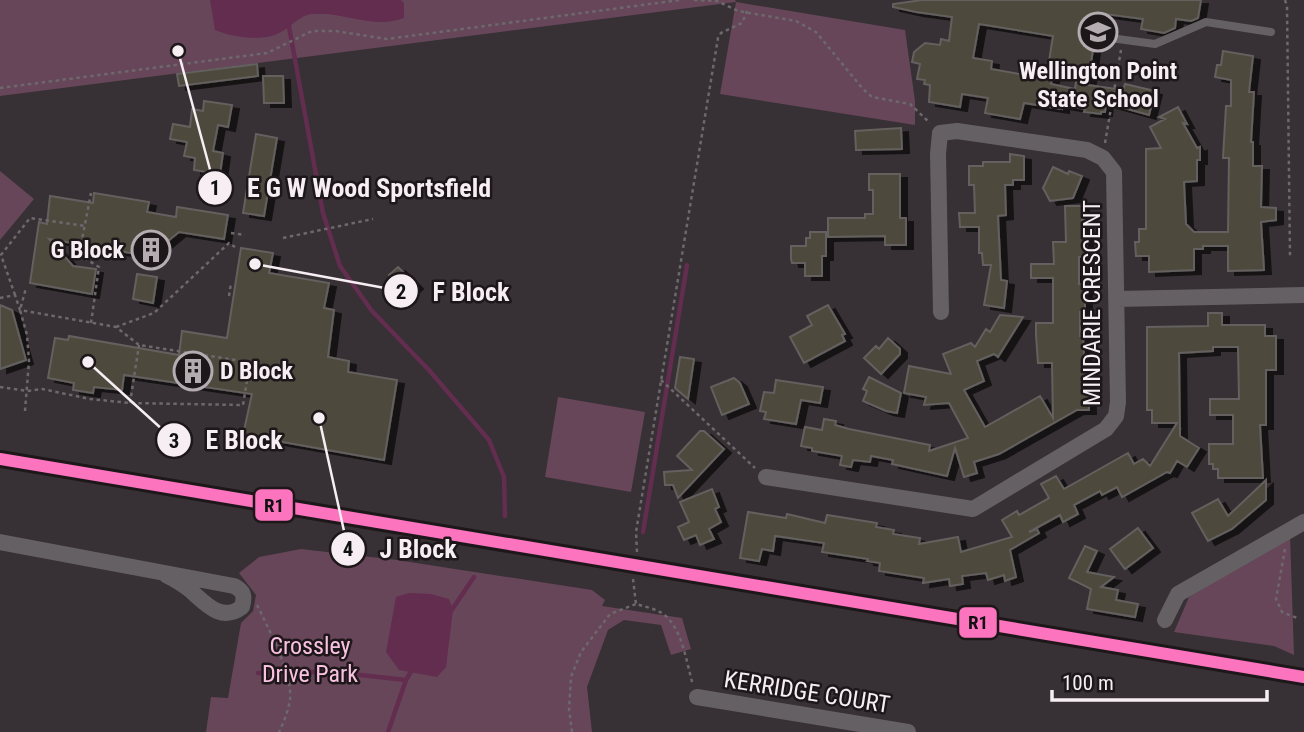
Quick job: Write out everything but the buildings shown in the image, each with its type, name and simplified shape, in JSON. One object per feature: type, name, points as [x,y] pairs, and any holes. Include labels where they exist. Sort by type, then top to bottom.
[{"type":"street","points":[[941,312],[938,154],[940,133],[957,131],[1087,150],[1103,158]]},
{"type":"street","name":"MINDARIE CRESCENT","points":[[766,477],[973,509],[1106,429],[1116,416],[1118,402],[1117,299],[1114,172],[1103,158]]},
{"type":"street","points":[[1117,299],[1304,295]]},
{"type":"street","points":[[1165,620],[1178,594],[1304,522]]},
{"type":"street","points":[[0,542],[166,575]]},
{"type":"street","name":"KERRIDGE COURT","points":[[697,697],[908,732]]},
{"type":"lane","points":[[1103,37],[1155,44],[1206,22],[1271,32]]},
{"type":"path","points":[[640,0],[641,5]]},
{"type":"path","points":[[0,88],[267,53],[312,31],[335,31],[387,39],[680,0]]},
{"type":"path","points":[[694,0],[717,1],[738,11],[796,21],[816,32],[872,97],[910,104],[940,133]]},
{"type":"path","points":[[1285,0],[1290,115],[1290,257]]},
{"type":"path","points":[[636,552],[636,533],[718,38],[721,33],[742,23],[747,11]]},
{"type":"path","points":[[1103,158],[1123,40]]},
{"type":"path","points":[[91,193],[79,255],[99,267],[91,323]]},
{"type":"path","points":[[25,411],[29,361],[27,335],[1,255],[30,218],[85,226]]},
{"type":"path","points":[[283,238],[373,219]]},
{"type":"path","points":[[231,233],[245,235]]},
{"type":"path","points":[[116,327],[153,313],[229,243],[235,247]]},
{"type":"path","points":[[229,296],[230,283]]},
{"type":"path","points":[[20,310],[26,288]]},
{"type":"path","points":[[0,298],[15,296]]},
{"type":"path","points":[[20,310],[116,327],[139,345],[255,363]]},
{"type":"path","points":[[130,403],[139,345]]},
{"type":"path","points":[[0,387],[27,391],[42,389],[90,399],[130,403],[243,405],[250,362]]},
{"type":"path","points":[[661,380],[766,477]]},
{"type":"path","points":[[1285,548],[1276,599],[1282,612],[1297,618]]},
{"type":"path","points":[[633,579],[636,604]]},
{"type":"path","points":[[255,596],[273,638],[291,697],[279,732]]},
{"type":"path","points":[[572,732],[569,709],[571,677],[581,652],[610,614],[636,604],[658,611],[676,628],[697,697]]},
{"type":"green space","points":[[0,0],[735,0],[736,2],[0,96]]},
{"type":"green space","points":[[736,2],[905,30],[915,101],[915,125],[720,94]]},
{"type":"green space","points":[[0,171],[34,199],[0,240]]},
{"type":"green space","points":[[558,397],[645,412],[631,492],[545,477]]},
{"type":"green space","points":[[1290,535],[1294,655],[1274,646],[1174,632],[1189,597]]},
{"type":"green space","name":"Crossley Drive Park","points":[[301,549],[397,560],[592,590],[605,600],[602,606],[682,618],[691,649],[671,655],[661,625],[624,620],[608,630],[587,687],[592,732],[206,732],[211,697],[228,698],[241,623],[253,611],[256,595],[239,573],[259,557]]},
{"type":"shaded area","points":[[210,0],[401,0],[404,3],[404,18],[381,22],[312,14],[272,36],[247,38],[215,30]]},
{"type":"shaded area","points":[[409,593],[431,594],[449,599],[453,609],[446,667],[437,677],[399,670],[386,652],[396,597]]},
{"type":"waterway","points":[[288,21],[323,213],[340,266],[372,311],[428,369],[489,440],[504,477],[505,516]]},
{"type":"waterway","points":[[643,532],[687,265]]},
{"type":"waterway","points":[[451,611],[474,577]]},
{"type":"waterway","points":[[388,732],[406,680],[413,668]]},
{"type":"waterway","points":[[293,672],[333,672],[406,680]]},
{"type":"waterway","points":[[258,673],[277,673]]},
{"type":"transit line","name":"R1","points":[[0,459],[1304,677]]},
{"type":"place","name":"Wellington Point State School","points":[[1098,32]]},
{"type":"place","name":"E G W Wood Sportsfield","points":[[178,51]]},
{"type":"place","name":"G Block","points":[[151,250]]},
{"type":"place","name":"F Block","points":[[255,264]]},
{"type":"place","name":"E Block","points":[[88,362]]},
{"type":"place","name":"D Block","points":[[193,371]]},
{"type":"place","name":"J Block","points":[[319,418]]}]
